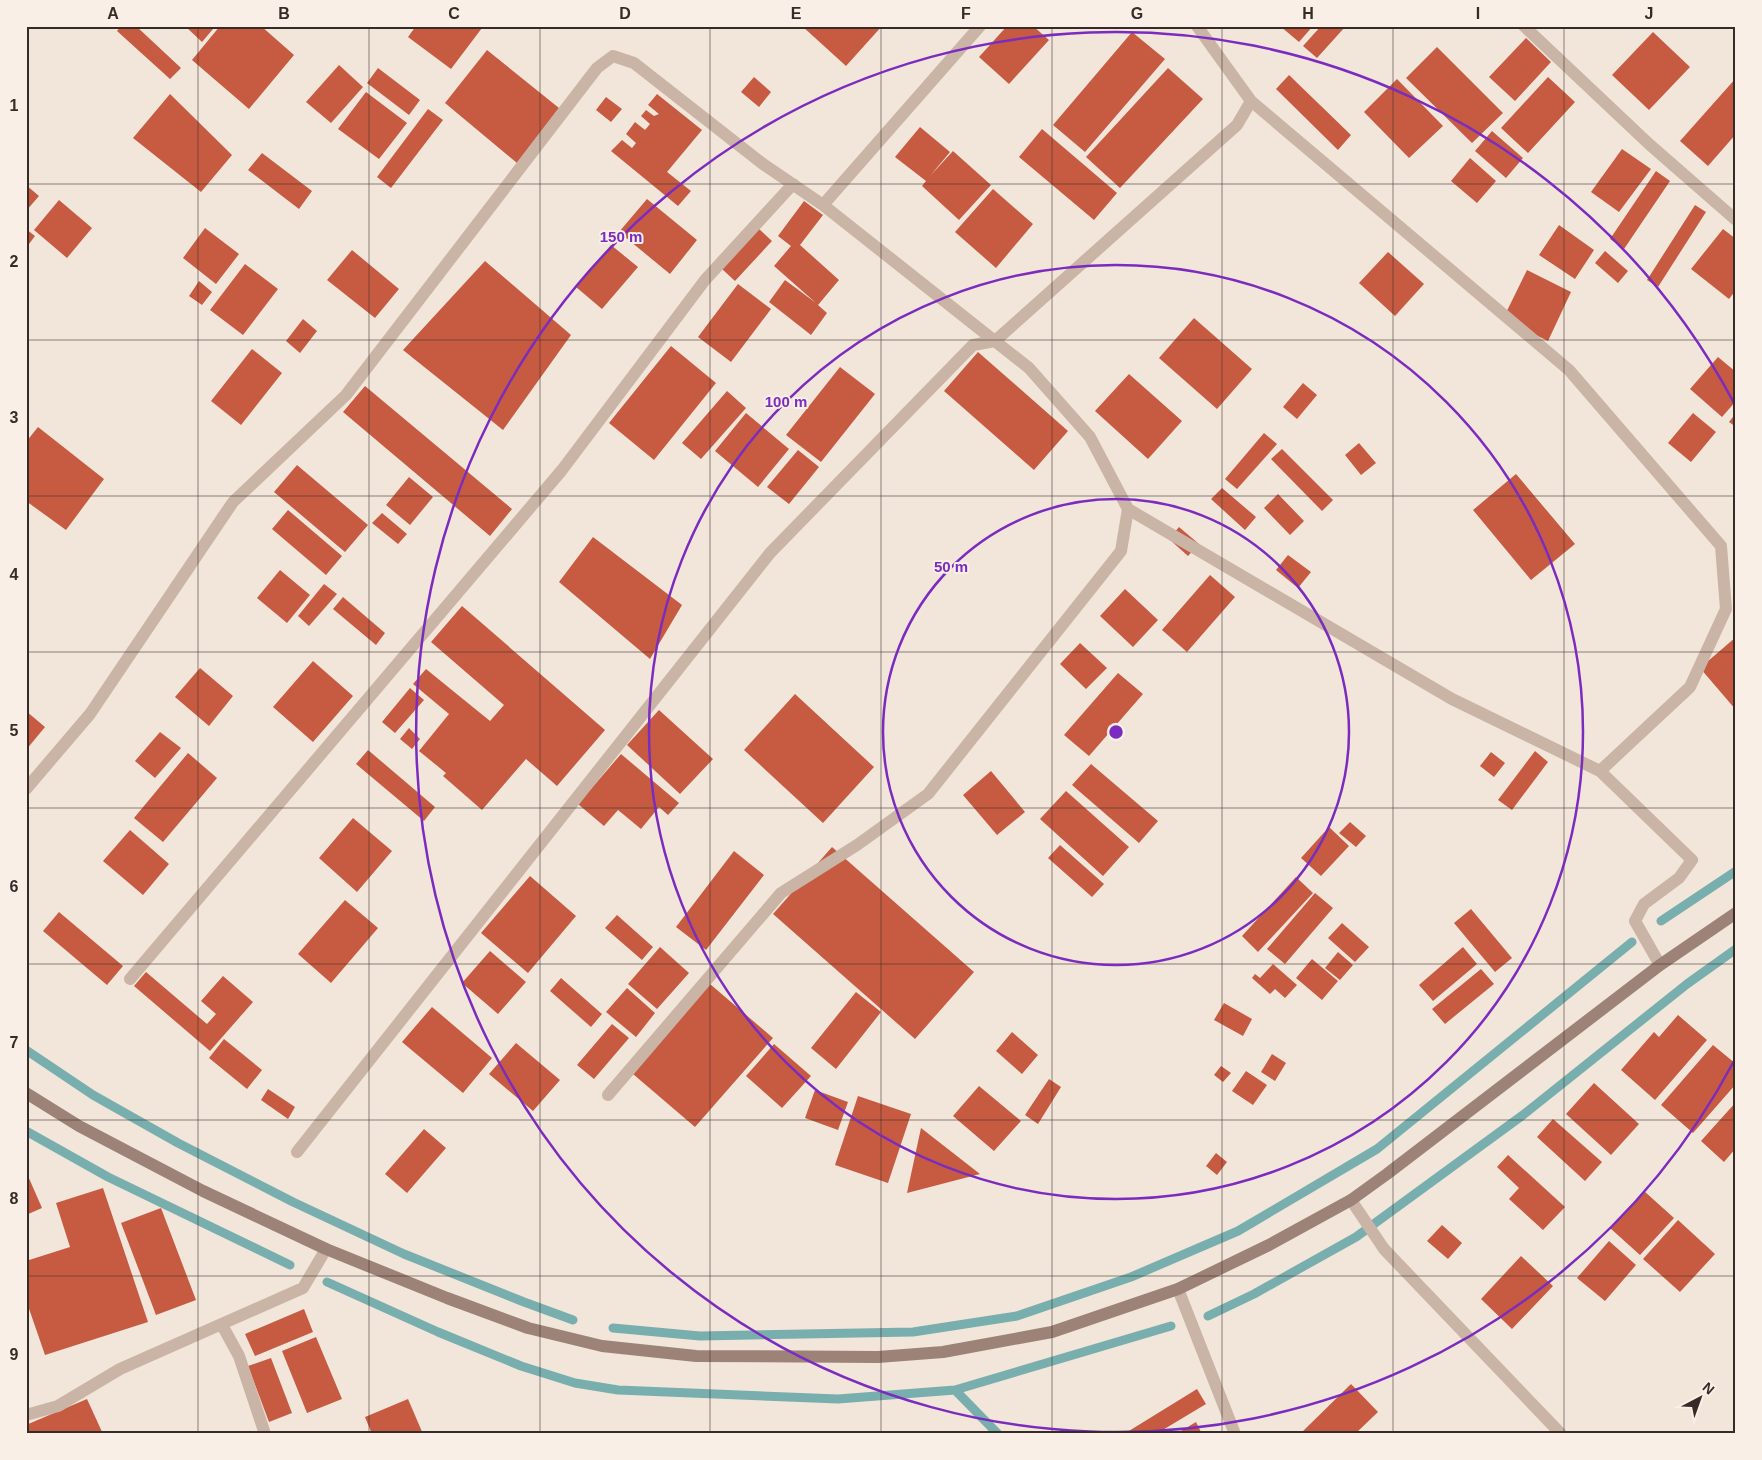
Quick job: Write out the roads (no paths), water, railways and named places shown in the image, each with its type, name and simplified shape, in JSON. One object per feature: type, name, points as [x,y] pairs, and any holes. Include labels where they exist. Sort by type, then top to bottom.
[{"type":"street","points":[[823,205],[980,26]]},
{"type":"street","points":[[1197,26],[1251,101],[1569,370],[1721,546],[1726,609],[1690,688],[1600,771]]},
{"type":"street","points":[[1524,26],[1649,144],[1736,220]]},
{"type":"street","points":[[26,789],[90,714],[233,502],[346,395],[598,68],[614,56],[634,63],[763,164],[823,205],[1029,368],[1090,437],[1128,509],[1452,700],[1600,771],[1692,860],[1679,878],[1644,904],[1635,921],[1660,965]]},
{"type":"street","points":[[297,1152],[770,552],[973,346],[995,341],[1237,125],[1251,101]]},
{"type":"street","points":[[130,979],[562,470],[705,280],[793,184]]},
{"type":"street","points":[[608,1095],[781,893],[857,845],[928,794],[1121,551],[1128,509]]},
{"type":"street","points":[[26,1093],[78,1126],[203,1191],[326,1249],[447,1298],[528,1328],[602,1346],[696,1356],[878,1357],[943,1352],[1052,1332],[1178,1289],[1269,1245],[1351,1200],[1660,965],[1736,913]]},
{"type":"street","points":[[1351,1200],[1384,1249],[1561,1434]]},
{"type":"street","points":[[26,1415],[58,1406],[120,1369],[303,1288],[326,1249]]},
{"type":"street","points":[[1178,1289],[1235,1434]]},
{"type":"street","points":[[222,1325],[239,1356],[265,1434]]},
{"type":"waterway","points":[[1661,921],[1736,871]]},
{"type":"waterway","points":[[613,1328],[700,1336],[913,1332],[1017,1316],[1131,1277],[1238,1231],[1377,1149],[1632,942]]},
{"type":"waterway","points":[[1208,1316],[1254,1294],[1356,1237],[1523,1115],[1687,984],[1736,949]]},
{"type":"waterway","points":[[26,1050],[93,1095],[178,1143],[293,1202],[404,1254],[573,1320]]},
{"type":"waterway","points":[[26,1131],[108,1177],[290,1265]]},
{"type":"waterway","points":[[327,1282],[438,1332],[521,1366],[575,1383],[618,1390],[838,1399],[955,1390],[1171,1326]]},
{"type":"waterway","points":[[955,1390],[998,1434]]}]
